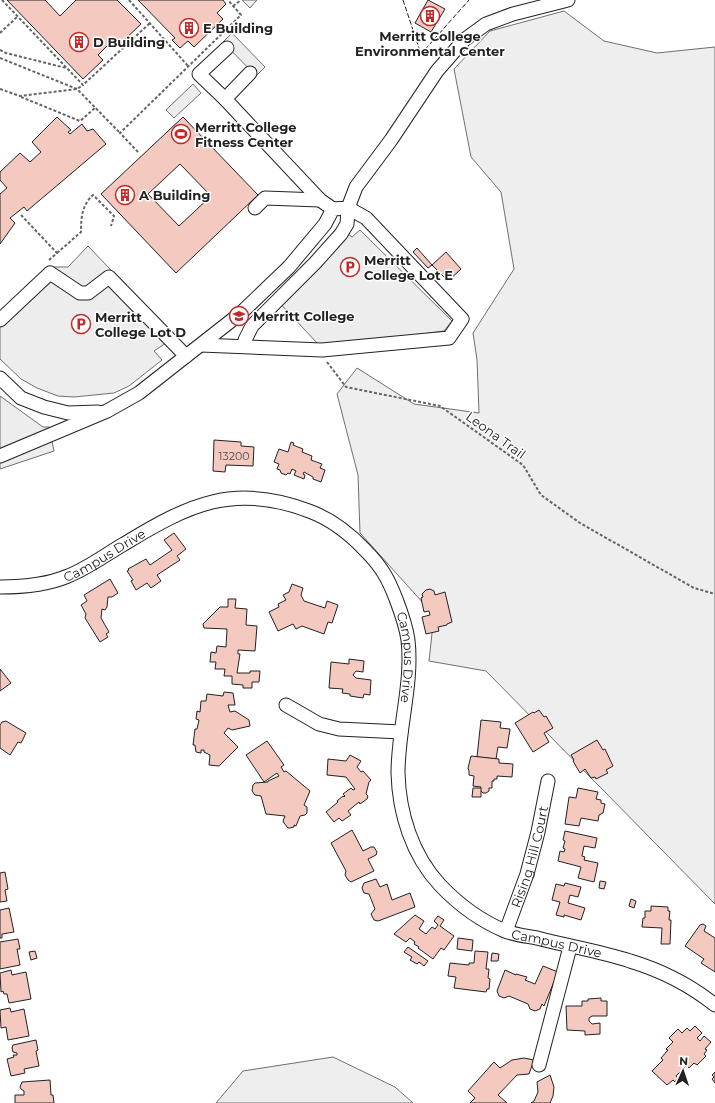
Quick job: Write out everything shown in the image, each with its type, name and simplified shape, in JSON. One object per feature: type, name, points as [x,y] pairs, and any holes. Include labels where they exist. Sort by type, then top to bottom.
[{"type":"street","points":[[245,346],[245,340],[252,326],[315,263],[340,234],[347,224],[348,208],[356,187],[392,140],[436,71],[464,40],[486,24],[512,14],[568,0]]},
{"type":"street","points":[[201,345],[322,350],[435,340],[450,338],[462,319],[366,218],[348,208],[333,209],[320,200],[225,99],[199,74],[227,48]]},
{"type":"street","points":[[225,99],[250,73]]},
{"type":"street","points":[[255,208],[265,198],[320,200]]},
{"type":"street","points":[[0,456],[107,411],[139,393],[241,313],[289,267],[325,224],[333,209]]},
{"type":"street","points":[[0,320],[50,273],[80,293],[88,293],[109,277],[186,356]]},
{"type":"street","points":[[0,378],[21,398],[44,407],[68,413],[107,411]]},
{"type":"street","name":"Campus Drive","points":[[0,587],[17,587],[41,584],[66,577],[171,516],[198,505],[228,498],[253,498],[280,502],[311,511],[334,523],[355,539],[374,558],[388,579],[405,620],[409,658],[398,771],[400,795],[404,818],[412,841],[424,862],[440,884],[462,906],[483,920],[506,931],[630,961],[662,973],[699,992],[715,1005]]},
{"type":"street","points":[[286,705],[319,724],[339,729],[401,732]]},
{"type":"street","name":"Rising Hill Court","points":[[506,931],[528,874],[548,781]]},
{"type":"street","points":[[539,1065],[570,946]]},
{"type":"path","points":[[2,0],[83,85]]},
{"type":"path","points":[[129,0],[188,66]]},
{"type":"path","points":[[120,133],[241,15],[228,0]]},
{"type":"path","points":[[234,6],[240,0]]},
{"type":"path","points":[[0,33],[18,16]]},
{"type":"path","points":[[20,96],[77,89],[150,23]]},
{"type":"path","points":[[0,50],[6,53],[66,68]]},
{"type":"path","points":[[0,58],[77,89],[138,152]]},
{"type":"path","points":[[0,89],[80,121],[95,108]]},
{"type":"path","points":[[50,273],[42,267],[81,232],[83,209],[87,201],[93,195],[114,216],[111,226]]},
{"type":"path","points":[[21,215],[57,253]]},
{"type":"path","name":"Leona Trail","points":[[322,350],[328,364],[346,387],[440,406],[523,465],[541,495],[580,523],[694,588],[715,594]]},
{"type":"shaded area","points":[[242,0],[257,0],[250,8]]},
{"type":"shaded area","points":[[564,11],[604,41],[657,53],[715,47],[715,904],[486,671],[429,661],[434,615],[360,533],[358,475],[337,394],[357,368],[414,404],[479,413],[477,360],[473,333],[514,269],[501,192],[471,157],[454,69],[490,31]]},
{"type":"shaded area","points":[[232,33],[265,67],[256,76],[223,42]]},
{"type":"shaded area","points":[[193,84],[201,93],[174,118],[166,110]]},
{"type":"shaded area","name":"Merritt College Lot E","points":[[339,227],[352,237],[360,230],[452,321],[444,331],[380,340],[318,344],[274,297]]},
{"type":"shaded area","name":"Merritt College Lot D","points":[[88,246],[175,337],[154,351],[162,360],[129,386],[114,393],[74,397],[58,396],[37,388],[21,379],[0,359],[0,311],[47,267],[68,267]]},
{"type":"shaded area","points":[[0,396],[43,427],[49,427],[54,451],[0,469]]},
{"type":"shaded area","points":[[333,1057],[395,1087],[413,1103],[216,1103],[243,1071]]},
{"type":"building","name":"D Building","points":[[7,0],[45,0],[60,16],[76,0],[117,0],[141,24],[119,45],[114,39],[98,55],[103,60],[83,79]]},
{"type":"building","name":"E Building","points":[[138,0],[223,0],[226,4],[217,13],[223,19],[194,47],[188,41],[180,48],[172,40],[175,38]]},
{"type":"building","name":"Merritt College Environmental Center","points":[[428,0],[445,9],[431,32],[415,23]]},
{"type":"building","points":[[57,117],[71,130],[68,132],[70,134],[82,124],[87,131],[93,129],[106,144],[27,211],[24,207],[10,218],[15,223],[0,244],[0,194],[7,188],[0,180],[0,172],[20,153],[30,162],[41,152],[32,142]]},
{"type":"building","name":"A Building","points":[[183,117],[258,195],[176,273],[101,194]],"holes":[[[180,164],[211,196],[179,226],[148,194]]]},
{"type":"building","points":[[417,248],[432,265],[428,268],[413,252]]},
{"type":"building","points":[[446,252],[461,269],[448,281],[432,265]]},
{"type":"building","points":[[214,440],[241,442],[241,446],[254,447],[253,466],[226,465],[225,472],[213,471]]},
{"type":"building","points":[[291,442],[294,443],[293,445],[303,449],[302,452],[312,456],[311,460],[322,464],[320,468],[325,470],[321,482],[313,479],[313,477],[304,472],[304,479],[294,475],[296,471],[292,469],[290,474],[288,473],[286,475],[277,469],[279,464],[274,462],[279,449],[288,452]]},
{"type":"building","points":[[174,533],[186,549],[177,556],[180,560],[157,575],[161,581],[151,588],[147,583],[136,590],[131,581],[133,580],[127,571],[129,570],[128,569],[146,559],[150,565],[172,550],[164,540]]},
{"type":"building","points":[[110,579],[118,593],[112,597],[108,597],[107,607],[105,610],[102,609],[101,618],[109,632],[106,634],[108,637],[100,642],[85,618],[86,614],[81,605],[87,601],[84,595]]},
{"type":"building","points":[[292,584],[303,588],[301,595],[304,601],[325,608],[327,601],[338,605],[332,623],[328,622],[324,634],[302,626],[296,629],[293,624],[278,631],[269,612],[279,607],[278,604],[286,600],[283,595],[289,592]]},
{"type":"building","points":[[430,589],[434,591],[435,595],[445,592],[452,622],[438,627],[439,631],[426,634],[422,617],[430,615],[429,611],[424,612],[421,598],[423,597],[422,594],[426,590]]},
{"type":"building","points":[[228,599],[236,599],[235,608],[247,609],[246,625],[257,626],[255,651],[238,650],[238,654],[240,654],[237,673],[260,671],[259,682],[252,682],[252,688],[243,688],[243,685],[232,684],[232,676],[224,676],[225,669],[215,669],[216,662],[210,662],[211,652],[216,653],[217,646],[226,647],[227,629],[204,628],[203,624],[220,607],[228,607]]},
{"type":"building","points":[[349,659],[364,661],[363,672],[356,671],[353,675],[356,678],[371,680],[370,695],[364,694],[363,698],[350,696],[350,694],[342,693],[343,689],[329,688],[331,662],[349,664]]},
{"type":"building","points":[[0,669],[11,683],[0,691]]},
{"type":"building","points":[[224,692],[233,693],[235,705],[228,705],[230,712],[235,711],[249,720],[250,726],[232,730],[228,728],[224,733],[238,747],[219,766],[209,765],[210,755],[204,752],[204,750],[201,750],[201,753],[196,752],[195,745],[193,745],[195,729],[197,729],[199,720],[196,719],[197,711],[200,712],[201,701],[206,701],[207,694],[223,696]]},
{"type":"building","points":[[539,710],[544,717],[546,716],[553,728],[544,733],[549,742],[533,752],[515,723]]},
{"type":"building","points":[[481,720],[501,722],[500,728],[510,729],[507,748],[498,747],[496,759],[477,757]]},
{"type":"building","points":[[6,721],[26,733],[21,743],[18,742],[10,755],[0,748],[0,725],[2,722]]},
{"type":"building","points":[[597,740],[603,750],[605,749],[613,766],[606,770],[608,773],[596,779],[595,777],[591,778],[585,769],[580,773],[571,755]]},
{"type":"building","points":[[267,741],[284,765],[281,767],[284,772],[286,771],[310,791],[304,805],[307,807],[307,813],[300,816],[296,826],[294,825],[294,827],[288,828],[283,821],[285,816],[266,814],[261,796],[255,795],[252,791],[255,783],[268,782],[279,776],[277,773],[264,782],[246,755]]},
{"type":"building","points":[[350,755],[361,761],[357,767],[371,780],[369,782],[366,794],[368,796],[367,799],[360,804],[359,802],[348,811],[351,815],[342,821],[339,818],[334,822],[326,812],[338,802],[337,801],[345,796],[343,794],[351,788],[353,790],[355,789],[346,777],[327,775],[328,759],[346,761]]},
{"type":"building","points":[[471,756],[499,759],[499,763],[513,764],[512,777],[497,776],[497,779],[492,781],[492,788],[489,788],[489,791],[486,793],[483,793],[480,790],[481,787],[473,786],[474,776],[469,775],[468,768]]},
{"type":"building","points":[[473,788],[481,788],[481,797],[472,797]]},
{"type":"building","points":[[578,788],[598,792],[596,799],[601,800],[601,803],[605,804],[603,813],[599,815],[598,821],[581,818],[579,826],[565,824],[569,797],[576,798]]},
{"type":"building","points":[[352,830],[363,851],[374,847],[377,852],[376,855],[368,859],[374,871],[351,882],[345,875],[346,871],[331,843]]},
{"type":"building","points":[[565,831],[597,838],[595,848],[584,846],[582,856],[585,857],[584,860],[598,863],[594,882],[578,878],[581,867],[558,861],[560,851],[564,852],[565,849],[563,848],[565,841],[563,840]]},
{"type":"building","points":[[5,872],[8,889],[5,890],[7,901],[0,902],[0,873]]},
{"type":"building","points":[[376,879],[380,887],[387,884],[392,900],[410,893],[415,907],[378,921],[374,920],[371,914],[375,909],[369,894],[364,893],[362,888],[364,883]]},
{"type":"building","points":[[600,881],[606,882],[604,889],[599,888]]},
{"type":"building","points":[[565,883],[581,887],[578,897],[570,895],[568,903],[585,908],[581,920],[564,915],[564,917],[556,915],[560,902],[552,900],[556,884],[564,886]]},
{"type":"building","points":[[631,899],[636,901],[634,908],[629,906]]},
{"type":"building","points":[[651,906],[668,907],[668,911],[670,911],[670,944],[661,944],[662,928],[642,927],[643,918],[645,918],[645,911],[651,911]]},
{"type":"building","points":[[9,908],[14,932],[2,934],[2,938],[0,938],[0,910]]},
{"type":"building","points":[[415,915],[424,921],[419,929],[426,934],[432,927],[435,929],[438,925],[434,921],[438,916],[444,920],[440,926],[454,936],[444,950],[441,948],[433,959],[418,948],[419,947],[414,944],[415,942],[410,938],[406,942],[394,934]]},
{"type":"building","points":[[703,924],[706,926],[704,931],[715,938],[715,972],[701,963],[704,959],[685,946],[700,925]]},
{"type":"building","points":[[458,938],[473,940],[472,951],[457,949]]},
{"type":"building","points":[[18,939],[20,949],[17,949],[20,965],[0,969],[0,942]]},
{"type":"building","points":[[408,947],[428,961],[424,966],[419,962],[417,964],[410,960],[412,957],[404,952]]},
{"type":"building","points":[[35,951],[37,958],[31,960],[29,952]]},
{"type":"building","points":[[475,951],[488,952],[486,969],[489,969],[489,989],[487,989],[486,992],[454,988],[456,977],[448,976],[450,963],[469,965],[469,963],[474,963]]},
{"type":"building","points":[[492,953],[499,954],[498,961],[491,961]]},
{"type":"building","points":[[543,966],[558,972],[544,1006],[542,1004],[540,1009],[535,1011],[530,1009],[528,1004],[509,996],[504,998],[499,996],[497,991],[505,970],[516,975],[527,977],[525,980],[535,984]]},
{"type":"building","points":[[11,970],[12,975],[26,972],[31,999],[9,1003],[7,994],[4,994],[3,991],[1,992],[0,973]]},
{"type":"building","points":[[601,998],[601,1001],[607,1001],[607,1016],[592,1016],[589,1018],[589,1021],[592,1024],[600,1023],[600,1034],[585,1035],[585,1031],[567,1030],[566,1006],[582,1006],[582,1001]]},
{"type":"building","points":[[10,1008],[11,1012],[24,1009],[29,1036],[8,1040],[6,1027],[1,1028],[0,1010]]},
{"type":"building","points":[[695,1026],[702,1033],[697,1038],[700,1041],[704,1036],[711,1042],[705,1049],[707,1050],[704,1054],[706,1056],[697,1065],[694,1063],[689,1068],[687,1065],[676,1076],[678,1078],[675,1082],[673,1080],[667,1085],[652,1071],[663,1060],[661,1058],[668,1050],[666,1049],[673,1042],[669,1038],[678,1029],[682,1033],[687,1028],[690,1031]]},
{"type":"building","points":[[36,1040],[38,1050],[36,1051],[39,1066],[24,1069],[25,1073],[11,1076],[7,1059],[14,1057],[13,1055],[17,1055],[17,1053],[13,1052],[13,1045]]},
{"type":"building","points":[[524,1058],[534,1060],[529,1074],[517,1075],[498,1095],[507,1103],[470,1103],[475,1098],[468,1091],[494,1062],[500,1068],[512,1060]]},
{"type":"building","points":[[715,1072],[715,1083],[712,1079],[714,1077],[712,1075]]},
{"type":"building","points":[[550,1075],[554,1087],[553,1096],[550,1103],[531,1103],[534,1101],[538,1092],[537,1082]]},
{"type":"building","points":[[50,1080],[51,1095],[53,1095],[54,1103],[15,1103],[15,1095],[24,1095],[24,1091],[20,1087],[22,1082]]},
{"type":"fence","points":[[403,0],[421,54],[469,0]]},
{"type":"place","name":"Merritt College Environmental Center","points":[[430,16]]},
{"type":"place","name":"E Building","points":[[189,28]]},
{"type":"place","name":"D Building","points":[[79,42]]},
{"type":"place","name":"Merritt College Fitness Center","points":[[181,134]]},
{"type":"place","name":"A Building","points":[[125,195]]},
{"type":"place","name":"Merritt College Lot E","points":[[350,267]]},
{"type":"place","name":"Merritt College","points":[[239,316]]},
{"type":"place","name":"Merritt College Lot D","points":[[81,324]]}]
